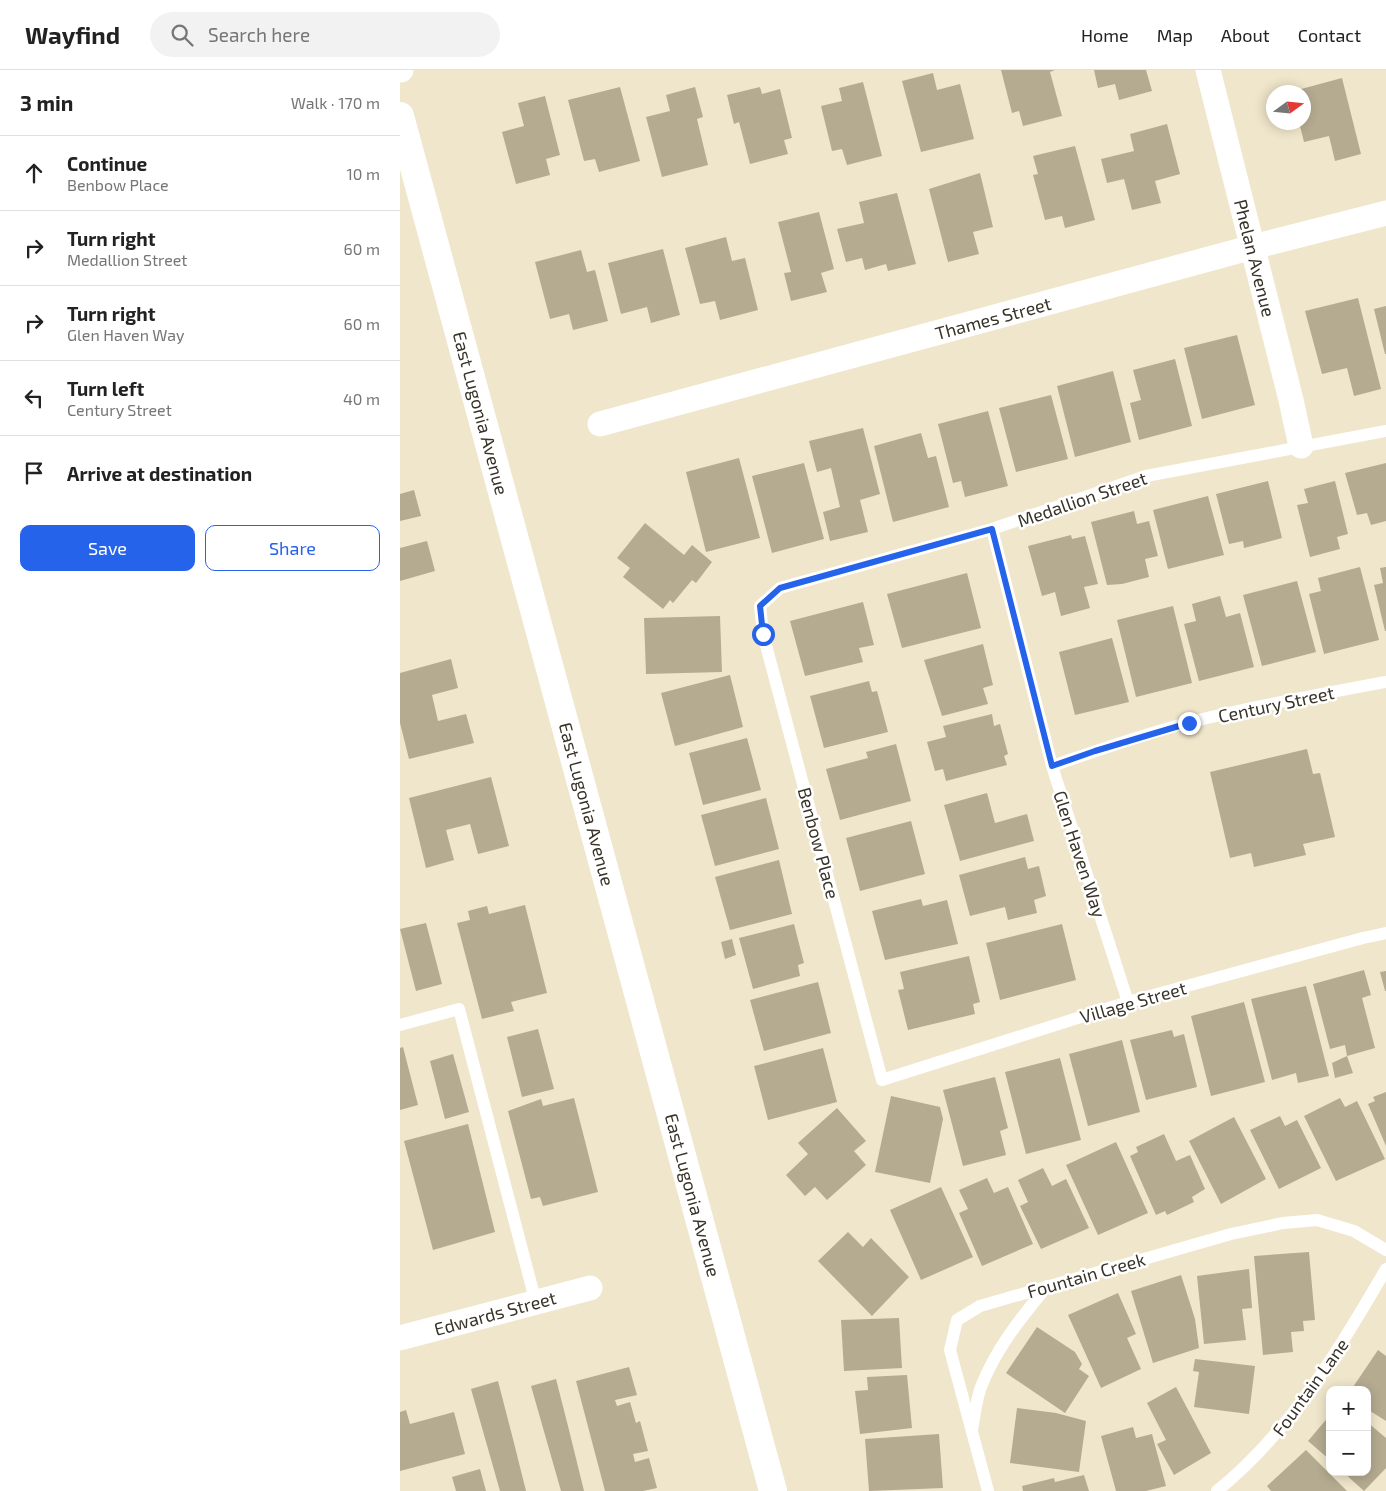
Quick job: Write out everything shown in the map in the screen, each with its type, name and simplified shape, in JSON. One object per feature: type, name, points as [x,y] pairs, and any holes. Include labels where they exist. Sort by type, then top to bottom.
[{"type":"main road","name":"East Lugonia Avenue","points":[[400,116],[773,1491]]},
{"type":"street","name":"Phelan Avenue","points":[[1208,70],[1301,446]]},
{"type":"street","name":"Thames Street","points":[[600,424],[1252,247],[1386,213]]},
{"type":"street","name":"Edwards Street","points":[[400,1338],[590,1288]]},
{"type":"lane","name":"Medallion Street","points":[[760,606],[780,588],[992,529],[1146,476],[1386,431]]},
{"type":"lane","name":"Glen Haven Way","points":[[992,529],[1052,766],[1128,1002]]},
{"type":"lane","name":"Benbow Place","points":[[760,606],[763,634],[882,1080]]},
{"type":"lane","name":"Century Street","points":[[1052,766],[1189,723],[1262,705],[1386,682]]},
{"type":"lane","name":"Village Street","points":[[882,1080],[1128,1002],[1386,933]]},
{"type":"lane","points":[[400,1025],[458,1009],[536,1303]]},
{"type":"lane","name":"Fountain Creek","points":[[988,1491],[950,1350],[957,1320],[980,1306],[1231,1234],[1283,1223],[1317,1220],[1354,1231],[1386,1250]]},
{"type":"lane","name":"Fountain Lane","points":[[1217,1491],[1271,1441],[1304,1398],[1342,1343],[1386,1268]]},
{"type":"lane","points":[[972,1432],[981,1388],[1000,1346],[1047,1286]]},
{"type":"building","points":[[1001,70],[1055,70],[1050,72],[1062,116],[1023,126],[1019,111],[1012,113]]},
{"type":"building","points":[[1094,70],[1146,70],[1152,91],[1119,100],[1115,84],[1098,88]]},
{"type":"building","points":[[933,73],[937,90],[960,84],[974,139],[921,152],[902,81]]},
{"type":"building","points":[[1342,78],[1361,154],[1335,161],[1329,136],[1304,142],[1301,130],[1311,130],[1311,86]]},
{"type":"building","points":[[863,82],[882,156],[847,165],[842,149],[832,151],[821,106],[842,101],[839,88]]},
{"type":"building","points":[[620,87],[640,161],[599,172],[595,159],[584,161],[568,100]]},
{"type":"building","points":[[695,87],[703,117],[697,119],[708,165],[662,177],[646,117],[670,111],[666,95]]},
{"type":"building","points":[[760,87],[762,94],[780,89],[792,138],[784,140],[788,154],[750,164],[739,122],[734,124],[727,95]]},
{"type":"building","points":[[545,96],[560,155],[546,159],[550,175],[516,184],[502,132],[524,126],[518,103]]},
{"type":"building","points":[[1167,124],[1180,174],[1155,181],[1161,203],[1132,210],[1124,179],[1107,183],[1101,159],[1134,151],[1130,134]]},
{"type":"building","points":[[1075,146],[1095,220],[1065,228],[1062,216],[1045,220],[1033,175],[1038,174],[1033,156]]},
{"type":"building","points":[[980,173],[993,227],[973,232],[979,254],[948,262],[929,189]]},
{"type":"building","points":[[897,193],[916,264],[888,271],[886,264],[865,270],[862,258],[846,262],[837,229],[864,223],[859,202]]},
{"type":"building","points":[[819,212],[834,269],[821,273],[827,292],[791,301],[784,273],[791,272],[778,222]]},
{"type":"building","points":[[726,237],[732,261],[745,258],[758,310],[720,320],[715,301],[700,304],[685,248]]},
{"type":"building","points":[[663,249],[680,315],[651,323],[647,307],[621,314],[608,263]]},
{"type":"building","points":[[581,250],[587,272],[595,270],[608,321],[573,330],[569,314],[550,319],[535,262]]},
{"type":"building","points":[[1358,298],[1381,389],[1354,396],[1347,368],[1322,374],[1305,311]]},
{"type":"building","points":[[1386,306],[1386,354],[1385,354],[1374,309]]},
{"type":"building","points":[[1237,335],[1255,405],[1202,419],[1184,348]]},
{"type":"building","points":[[1175,359],[1192,426],[1139,440],[1130,403],[1141,400],[1133,370]]},
{"type":"building","points":[[1113,371],[1131,442],[1075,457],[1057,386]]},
{"type":"building","points":[[1051,395],[1068,459],[1016,472],[999,408]]},
{"type":"building","points":[[988,411],[1008,486],[965,497],[961,481],[953,483],[938,424]]},
{"type":"building","points":[[863,428],[880,494],[860,500],[868,532],[830,541],[823,512],[840,507],[831,468],[817,472],[809,441]]},
{"type":"building","points":[[921,433],[928,458],[936,456],[949,507],[893,522],[874,446]]},
{"type":"building","points":[[739,458],[760,538],[706,552],[686,472]]},
{"type":"building","points":[[804,463],[824,539],[772,553],[752,476]]},
{"type":"building","points":[[1386,463],[1386,521],[1371,525],[1367,513],[1357,515],[1345,473]]},
{"type":"building","points":[[1268,481],[1282,538],[1244,548],[1243,541],[1229,544],[1216,494]]},
{"type":"building","points":[[1335,481],[1348,534],[1337,537],[1340,549],[1310,557],[1297,505],[1308,503],[1304,489]]},
{"type":"building","points":[[414,490],[421,516],[400,521],[400,494]]},
{"type":"building","points":[[1208,496],[1224,555],[1168,569],[1153,510]]},
{"type":"building","points":[[1134,511],[1137,524],[1149,521],[1158,556],[1145,559],[1149,577],[1122,584],[1107,585],[1091,522]]},
{"type":"building","points":[[645,523],[684,555],[692,545],[712,562],[696,583],[692,580],[673,603],[670,600],[663,609],[623,577],[630,568],[617,558]]},
{"type":"building","points":[[1071,535],[1072,539],[1085,536],[1098,584],[1084,587],[1090,608],[1061,616],[1055,592],[1042,596],[1028,546]]},
{"type":"building","points":[[427,541],[435,571],[400,581],[400,548]]},
{"type":"building","points":[[1360,567],[1379,640],[1324,654],[1309,594],[1321,591],[1318,578]]},
{"type":"building","points":[[1386,567],[1385,631],[1374,585],[1383,583],[1380,568]]},
{"type":"building","points":[[967,573],[981,628],[902,648],[887,594]]},
{"type":"building","points":[[1297,581],[1316,652],[1262,666],[1243,595]]},
{"type":"building","points":[[1220,596],[1226,617],[1240,613],[1254,667],[1199,681],[1184,624],[1196,621],[1192,604]]},
{"type":"building","points":[[863,602],[874,645],[859,648],[863,662],[805,676],[790,621]]},
{"type":"building","points":[[1173,606],[1192,683],[1136,697],[1117,620]]},
{"type":"building","points":[[720,616],[722,672],[646,674],[644,618]]},
{"type":"building","points":[[1112,638],[1129,702],[1075,715],[1059,652]]},
{"type":"building","points":[[983,644],[993,685],[983,688],[988,704],[942,716],[924,660]]},
{"type":"building","points":[[451,659],[458,688],[432,695],[438,721],[466,714],[474,743],[409,759],[400,723],[400,673]]},
{"type":"building","points":[[730,675],[743,727],[675,746],[661,693]]},
{"type":"building","points":[[869,681],[872,692],[877,691],[888,732],[824,748],[810,696]]},
{"type":"building","points":[[992,714],[994,726],[1000,724],[1008,754],[1004,756],[1007,765],[946,781],[943,769],[935,771],[927,742],[946,737],[943,726]]},
{"type":"building","points":[[747,738],[761,790],[703,805],[689,753]]},
{"type":"building","points":[[896,744],[911,801],[840,820],[826,769],[868,758],[866,752]]},
{"type":"building","points":[[1307,749],[1313,774],[1320,773],[1335,837],[1303,844],[1306,855],[1254,867],[1251,853],[1230,858],[1210,772]]},
{"type":"building","points":[[491,777],[509,846],[478,854],[470,824],[446,830],[454,860],[426,868],[409,798]]},
{"type":"building","points":[[987,793],[995,823],[1027,814],[1034,841],[960,861],[944,805]]},
{"type":"building","points":[[766,798],[779,849],[715,866],[701,815]]},
{"type":"building","points":[[911,821],[925,874],[860,891],[846,838]]},
{"type":"building","points":[[1025,857],[1028,869],[1039,866],[1046,896],[1034,900],[1037,913],[1008,920],[1005,907],[970,916],[959,875]]},
{"type":"building","points":[[779,860],[792,914],[730,930],[715,877]]},
{"type":"building","points":[[921,899],[923,906],[947,900],[958,944],[885,960],[872,911]]},
{"type":"building","points":[[525,905],[547,993],[511,1002],[514,1011],[482,1019],[457,923],[470,920],[468,911],[487,906],[489,914]]},
{"type":"building","points":[[426,923],[442,984],[416,991],[400,929]]},
{"type":"building","points":[[794,924],[804,963],[798,965],[800,976],[753,989],[739,938]]},
{"type":"building","points":[[1062,924],[1076,980],[1000,1000],[986,943]]},
{"type":"building","points":[[732,939],[736,955],[725,959],[721,942]]},
{"type":"building","points":[[969,956],[980,1002],[973,1004],[975,1014],[908,1030],[898,990],[904,989],[900,972]]},
{"type":"building","points":[[1364,970],[1371,995],[1362,998],[1375,1048],[1347,1056],[1345,1045],[1330,1049],[1313,984]]},
{"type":"building","points":[[1386,971],[1386,991],[1385,991],[1380,972]]},
{"type":"building","points":[[818,982],[831,1033],[764,1051],[750,1000]]},
{"type":"building","points":[[1306,986],[1329,1076],[1298,1083],[1296,1073],[1272,1080],[1251,999]]},
{"type":"building","points":[[1244,1002],[1265,1082],[1211,1096],[1191,1016]]},
{"type":"building","points":[[538,1029],[554,1089],[522,1097],[507,1037]]},
{"type":"building","points":[[1172,1030],[1174,1037],[1184,1034],[1197,1087],[1146,1100],[1130,1040]]},
{"type":"building","points":[[1122,1040],[1140,1112],[1088,1126],[1069,1054]]},
{"type":"building","points":[[403,1047],[418,1105],[400,1110],[400,1048]]},
{"type":"building","points":[[823,1048],[837,1102],[768,1120],[754,1066]]},
{"type":"building","points":[[453,1054],[469,1112],[445,1119],[430,1061]]},
{"type":"building","points":[[1347,1056],[1353,1073],[1335,1078],[1332,1063]]},
{"type":"building","points":[[1060,1058],[1081,1140],[1026,1154],[1005,1072]]},
{"type":"building","points":[[995,1077],[1008,1128],[1000,1131],[1006,1155],[963,1166],[943,1090]]},
{"type":"building","points":[[1386,1092],[1386,1146],[1368,1104],[1375,1101],[1373,1097]]},
{"type":"building","points":[[891,1096],[940,1107],[943,1119],[930,1183],[875,1172]]},
{"type":"building","points":[[574,1098],[598,1192],[543,1206],[540,1197],[531,1199],[508,1111],[541,1099],[543,1106]]},
{"type":"building","points":[[1340,1098],[1345,1107],[1357,1101],[1385,1159],[1336,1181],[1304,1116]]},
{"type":"building","points":[[837,1108],[866,1141],[854,1151],[866,1165],[827,1200],[815,1187],[805,1196],[786,1175],[808,1154],[798,1143]]},
{"type":"building","points":[[1280,1116],[1285,1126],[1297,1120],[1321,1168],[1279,1189],[1250,1130]]},
{"type":"building","points":[[1234,1117],[1266,1179],[1221,1204],[1189,1141]]},
{"type":"building","points":[[468,1124],[495,1232],[433,1250],[404,1141]]},
{"type":"building","points":[[1164,1134],[1176,1161],[1190,1155],[1205,1189],[1192,1197],[1194,1202],[1167,1215],[1165,1211],[1156,1215],[1130,1156],[1138,1152],[1136,1147]]},
{"type":"building","points":[[1116,1142],[1148,1213],[1098,1235],[1066,1165]]},
{"type":"building","points":[[1043,1168],[1052,1186],[1066,1179],[1089,1228],[1041,1249],[1020,1206],[1028,1202],[1018,1180]]},
{"type":"building","points":[[987,1178],[994,1193],[1008,1187],[1033,1244],[982,1266],[959,1213],[968,1209],[959,1190]]},
{"type":"building","points":[[941,1187],[973,1257],[921,1280],[890,1210]]},
{"type":"building","points":[[848,1232],[863,1247],[871,1238],[909,1277],[872,1316],[818,1261]]},
{"type":"building","points":[[1309,1252],[1315,1320],[1303,1321],[1304,1331],[1291,1332],[1293,1352],[1263,1355],[1254,1256]]},
{"type":"building","points":[[1249,1269],[1252,1308],[1242,1309],[1246,1340],[1204,1344],[1197,1276]]},
{"type":"building","points":[[1181,1275],[1195,1319],[1199,1348],[1153,1363],[1131,1291]]},
{"type":"building","points":[[1118,1293],[1136,1334],[1127,1338],[1141,1369],[1101,1388],[1068,1315]]},
{"type":"building","points":[[899,1318],[902,1368],[844,1371],[841,1320]]},
{"type":"building","points":[[1037,1327],[1075,1352],[1082,1364],[1079,1369],[1089,1376],[1065,1413],[1006,1373]]},
{"type":"building","points":[[1378,1350],[1386,1356],[1386,1421],[1371,1412],[1371,1386],[1354,1386]]},
{"type":"building","points":[[1195,1359],[1255,1366],[1249,1414],[1194,1407],[1199,1372],[1193,1371]]},
{"type":"building","points":[[629,1367],[637,1395],[615,1400],[617,1406],[630,1402],[636,1423],[640,1421],[648,1451],[633,1454],[635,1462],[649,1458],[657,1488],[643,1491],[605,1491],[576,1381]]},
{"type":"building","points":[[907,1375],[912,1428],[860,1434],[855,1391],[868,1390],[867,1377]]},
{"type":"building","points":[[556,1379],[584,1491],[561,1491],[531,1386]]},
{"type":"building","points":[[498,1381],[526,1491],[500,1491],[471,1389]]},
{"type":"building","points":[[1176,1387],[1211,1453],[1174,1475],[1157,1444],[1166,1440],[1147,1403]]},
{"type":"building","points":[[1017,1408],[1056,1413],[1086,1421],[1079,1472],[1010,1463]]},
{"type":"building","points":[[406,1410],[410,1424],[454,1412],[465,1454],[400,1471],[400,1412]]},
{"type":"building","points":[[1326,1420],[1326,1457],[1308,1441]]},
{"type":"building","points":[[1371,1425],[1386,1438],[1386,1468],[1364,1491],[1347,1476],[1371,1476]]},
{"type":"building","points":[[1133,1427],[1136,1438],[1152,1434],[1166,1486],[1146,1491],[1116,1491],[1101,1436]]},
{"type":"building","points":[[939,1434],[943,1488],[869,1491],[865,1439]]},
{"type":"building","points":[[1306,1450],[1326,1470],[1326,1476],[1332,1476],[1347,1491],[1271,1491],[1267,1486]]},
{"type":"building","points":[[480,1469],[486,1491],[456,1491],[452,1477]]},
{"type":"building","points":[[1084,1475],[1089,1491],[1023,1491],[1022,1486],[1054,1478],[1055,1482]]},
{"type":"route","points":[[763,634],[760,606],[780,588],[992,529],[1052,766],[1189,723]]}]
